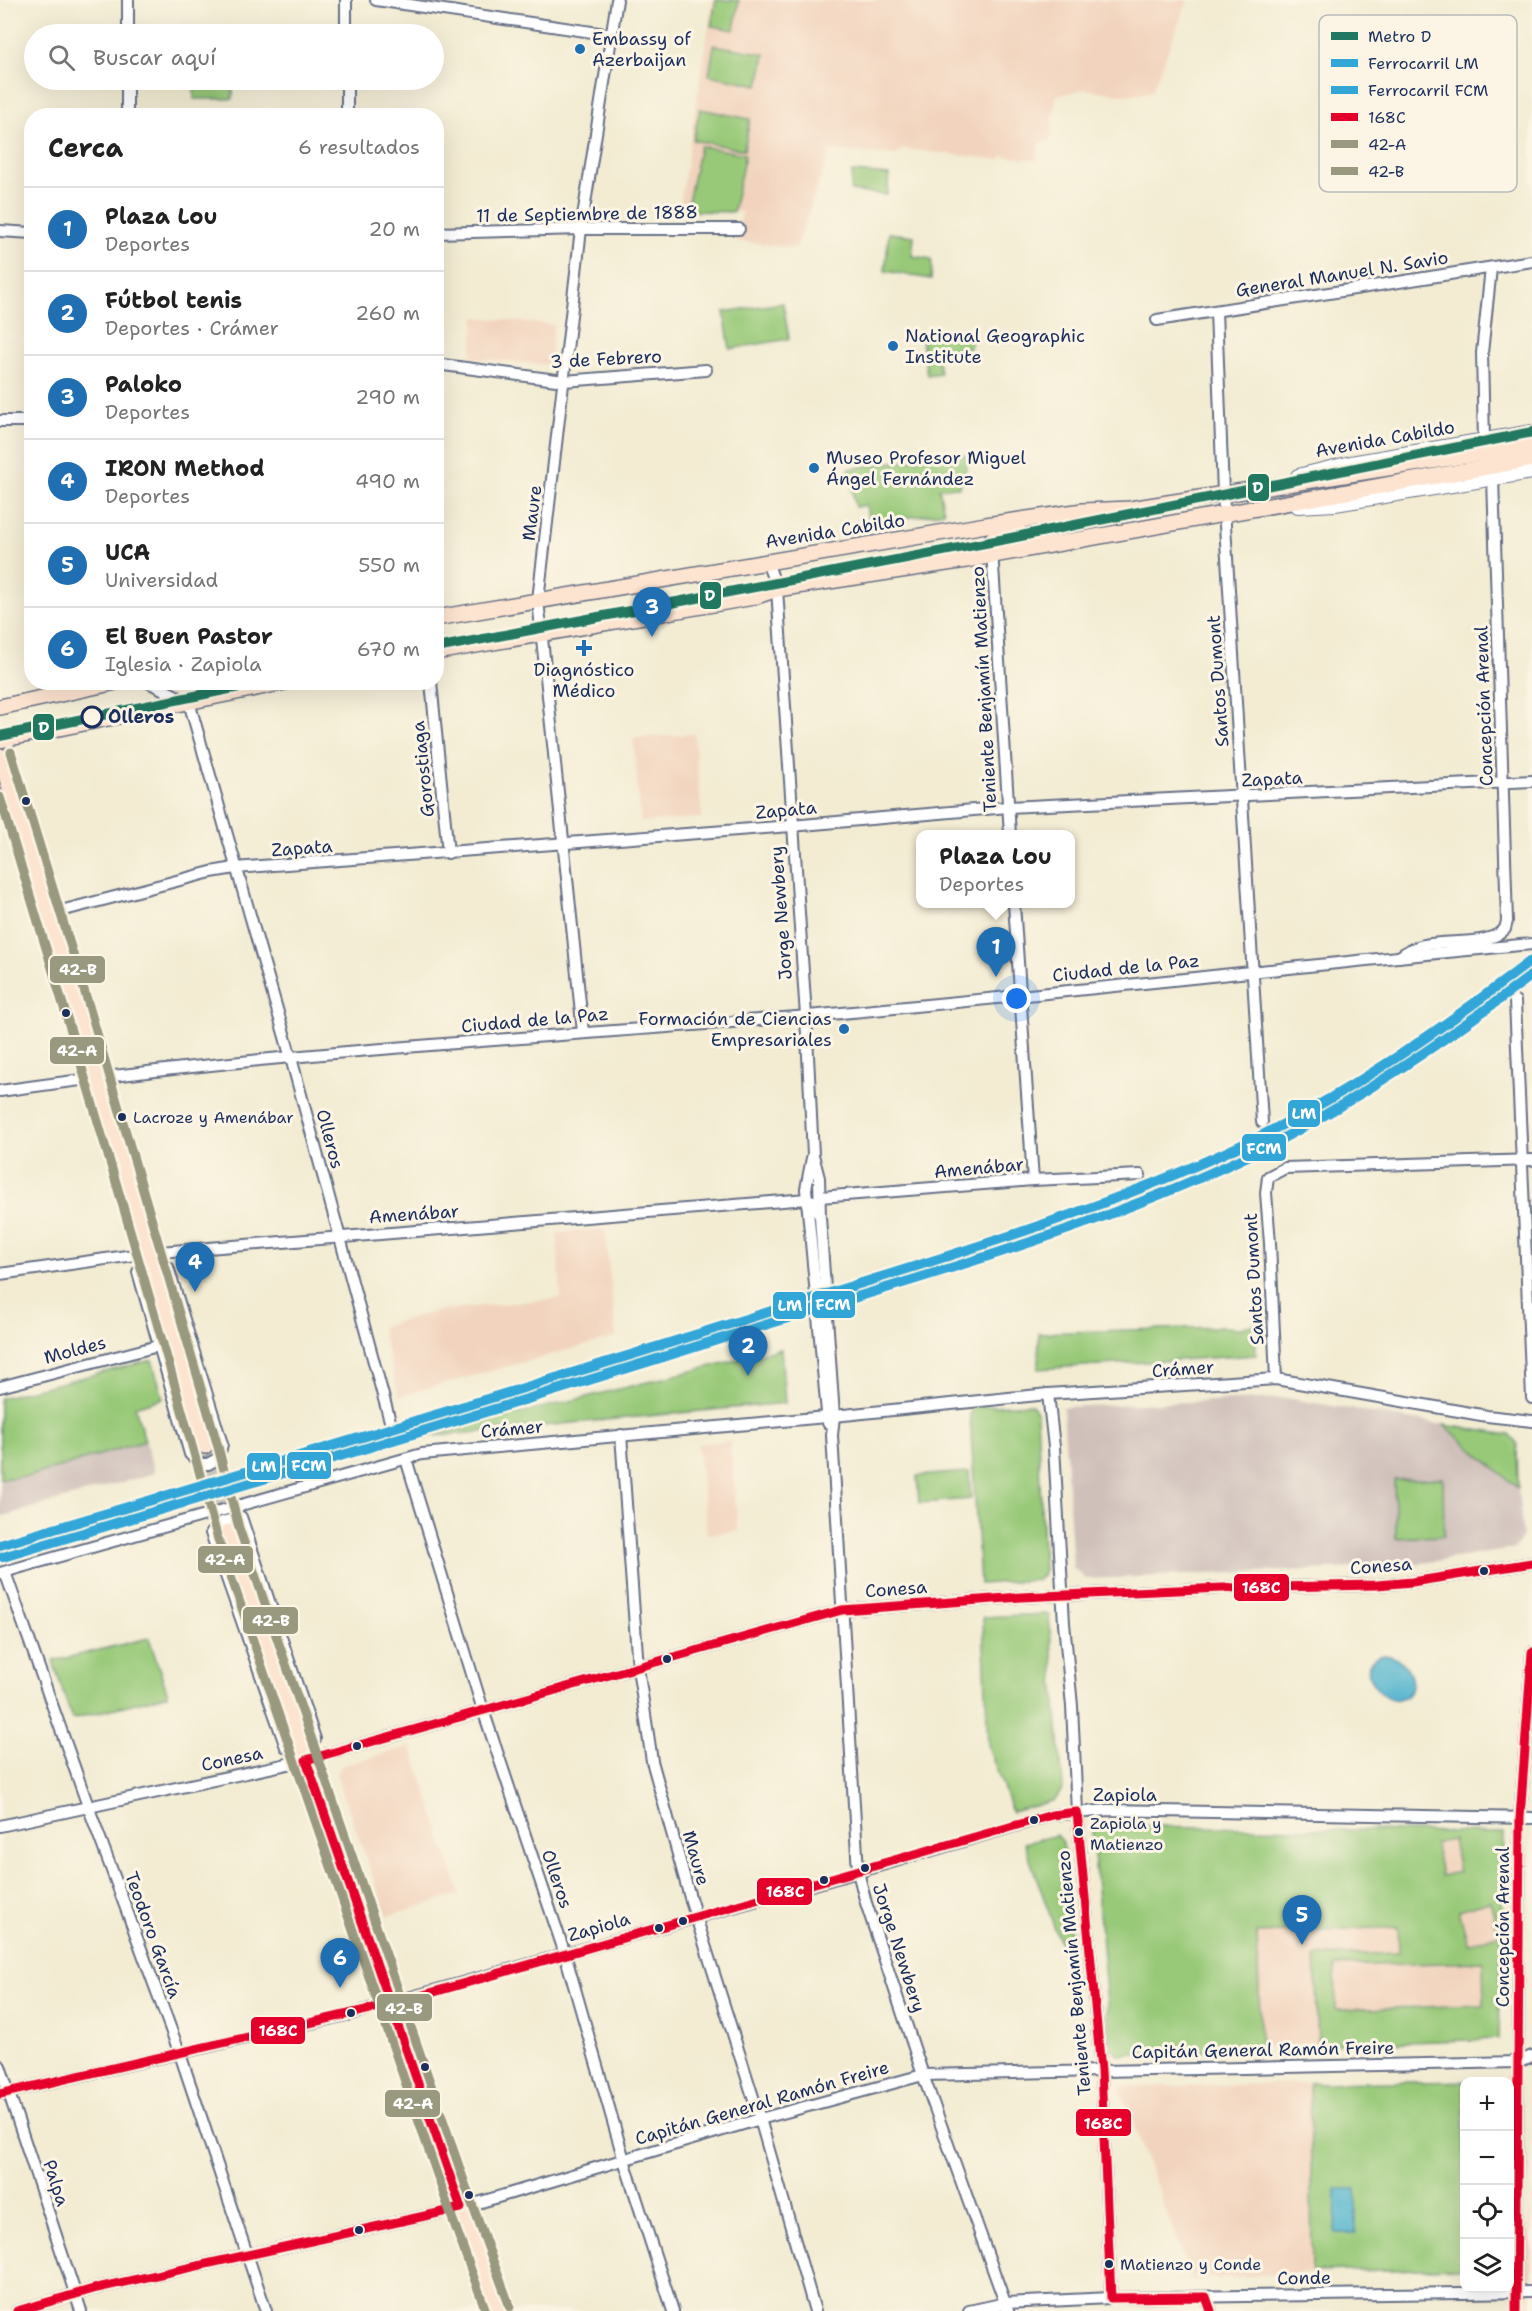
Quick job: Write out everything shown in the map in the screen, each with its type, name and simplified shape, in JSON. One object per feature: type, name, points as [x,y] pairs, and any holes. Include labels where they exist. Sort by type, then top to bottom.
[{"type":"main road","points":[[1244,489],[1532,445]]},
{"type":"main road","points":[[444,651],[754,597],[777,589],[992,549],[1225,513],[1532,459]]},
{"type":"main road","name":"Avenida Cabildo","points":[[444,617],[1083,511],[1130,509],[1244,489]]},
{"type":"main road","points":[[992,549],[996,535],[1005,532],[1130,509]]},
{"type":"main road","points":[[0,706],[77,690]]},
{"type":"main road","points":[[0,740],[247,690]]},
{"type":"main road","points":[[0,756],[78,1010],[205,1446]]},
{"type":"main road","points":[[228,1532],[499,2311]]},
{"type":"street","points":[[128,0],[128,24]]},
{"type":"street","points":[[346,0],[346,24]]},
{"type":"street","points":[[376,0],[612,35]]},
{"type":"street","name":"Maure","points":[[583,1032],[538,600],[581,229],[617,0]]},
{"type":"street","points":[[127,108],[128,90]]},
{"type":"street","points":[[347,90],[347,108]]},
{"type":"street","name":"11 de Septiembre de 1888","points":[[444,233],[581,229],[739,229]]},
{"type":"street","points":[[0,231],[24,232]]},
{"type":"street","name":"General Manuel N. Savio","points":[[1157,321],[1532,261]]},
{"type":"street","points":[[1484,441],[1482,353],[1491,268]]},
{"type":"street","name":"Santos Dumont","points":[[1216,311],[1223,493],[1262,1122]]},
{"type":"street","name":"3 de Febrero","points":[[444,365],[564,381],[706,370]]},
{"type":"street","points":[[0,422],[24,421]]},
{"type":"street","name":"Avenida Cabildo","points":[[1244,489],[1351,463],[1532,432]]},
{"type":"street","points":[[1242,509],[1335,504],[1532,472]]},
{"type":"street","name":"Concepción Arenal","points":[[1493,478],[1507,921],[1502,932]]},
{"type":"street","name":"Teniente Benjamín Matienzo","points":[[992,549],[1010,830]]},
{"type":"street","name":"Jorge Newbery","points":[[767,562],[777,589],[791,826],[806,1016],[813,1155],[819,1178],[820,1277],[832,1435],[858,1872],[866,1903],[923,2075],[1007,2307]]},
{"type":"street","points":[[164,690],[189,702]]},
{"type":"street","name":"Gorostiaga","points":[[432,690],[448,853]]},
{"type":"street","name":"Olleros","points":[[189,702],[291,1058],[390,1421]]},
{"type":"street","name":"Zapata","points":[[49,914],[235,868],[563,844],[1008,807],[1532,781]]},
{"type":"street","points":[[1014,908],[1034,1180]]},
{"type":"street","name":"Ciudad de la Paz","points":[[1396,958],[1425,944],[1489,939],[1502,932]]},
{"type":"street","name":"Ciudad de la Paz","points":[[0,1091],[96,1077],[291,1058],[583,1032],[806,1016],[1532,944]]},
{"type":"street","points":[[1515,1001],[1527,1160],[1532,1398]]},
{"type":"street","name":"Jorge Newbery","points":[[813,1155],[806,1189],[820,1277]]},
{"type":"street","name":"Santos Dumont","points":[[1276,1379],[1266,1193],[1268,1177],[1286,1168],[1527,1160]]},
{"type":"street","name":"Amenábar","points":[[820,1197],[1034,1180],[1140,1175]]},
{"type":"street","points":[[807,1199],[813,1201],[820,1217]]},
{"type":"street","name":"Amenábar","points":[[0,1274],[148,1252],[807,1199]]},
{"type":"street","points":[[148,1252],[168,1267],[222,1444],[219,1458],[212,1462],[200,1464],[190,1454],[138,1272],[148,1252]]},
{"type":"street","name":"Moldes","points":[[0,1387],[158,1346]]},
{"type":"street","name":"Crámer","points":[[2,1573],[422,1454],[830,1417],[1048,1394],[1276,1379],[1487,1416],[1532,1421]]},
{"type":"street","name":"Teniente Benjamín Matienzo","points":[[1048,1394],[1054,1447],[1062,1595],[1072,1706],[1077,1812],[1101,2070],[1111,2298]]},
{"type":"street","name":"Maure","points":[[621,1435],[638,1668],[652,1761],[696,1916],[760,2119],[816,2311]]},
{"type":"street","name":"Olleros","points":[[406,1459],[483,1710],[565,1954],[624,2160],[673,2311]]},
{"type":"street","points":[[242,1506],[242,1523],[315,1739],[306,1760],[285,1747],[211,1533],[218,1524],[225,1520],[242,1523]]},
{"type":"street","name":"Conesa","points":[[0,1826],[306,1760],[842,1610],[1062,1595],[1377,1585],[1412,1582],[1532,1563]]},
{"type":"street","name":"Teodoro García","points":[[2,1573],[180,2054],[266,2311]]},
{"type":"street","name":"Concepción Arenal","points":[[1516,2311],[1520,1818],[1532,1652]]},
{"type":"street","name":"Zapiola","points":[[5,2093],[392,2004],[1052,1815],[1108,1810],[1532,1818]]},
{"type":"street","name":"Capitán General Ramón Freire","points":[[17,2311],[246,2255],[462,2208],[760,2119],[923,2075],[1518,2062],[1532,2056]]},
{"type":"street","name":"Palpa","points":[[0,2066],[5,2093],[81,2311]]},
{"type":"street","name":"Conde","points":[[969,2311],[1111,2298],[1532,2292]]},
{"type":"street","points":[[1206,2297],[1210,2311]]},
{"type":"shaded area","points":[[713,0],[1188,0],[1152,91],[1127,95],[1085,89],[1056,96],[1050,142],[1039,142],[1036,160],[1002,156],[1001,160],[904,149],[896,155],[830,150],[796,248],[736,241],[742,212],[679,211]]},
{"type":"shaded area","points":[[475,317],[554,325],[550,365],[471,358]]},
{"type":"shaded area","points":[[694,734],[702,818],[641,822],[633,738]]},
{"type":"shaded area","points":[[605,1229],[616,1337],[399,1396],[381,1327],[441,1310],[561,1298],[557,1233]]},
{"type":"shaded area","points":[[1286,1398],[1444,1425],[1518,1488],[1523,1537],[1514,1549],[1403,1566],[1086,1579],[1073,1568],[1063,1407]]},
{"type":"shaded area","points":[[145,1441],[155,1473],[0,1517],[0,1479],[30,1476]]},
{"type":"shaded area","points":[[730,1441],[738,1531],[707,1534],[698,1444]]},
{"type":"shaded area","points":[[411,1746],[460,1894],[387,1916],[336,1774],[342,1766]]},
{"type":"shaded area","points":[[1100,1825],[1504,1833],[1499,2039],[1261,2047],[1119,2055],[1111,2048],[1092,1832]]},
{"type":"shaded area","points":[[1310,2083],[1312,2272],[1192,2280],[1119,2087]]},
{"type":"shaded area","points":[[1532,2098],[1532,2280],[1527,2276],[1531,2208]]},
{"type":"green space","points":[[716,0],[739,0],[734,30],[711,26]]},
{"type":"green space","points":[[714,45],[765,54],[759,85],[709,75]]},
{"type":"green space","points":[[194,90],[233,90],[233,99],[194,99]]},
{"type":"green space","points":[[700,109],[750,119],[744,150],[693,140]]},
{"type":"green space","points":[[700,146],[745,154],[733,212],[686,211]]},
{"type":"green space","points":[[852,172],[889,175],[887,195],[851,191]]},
{"type":"green space","points":[[889,233],[914,236],[912,256],[931,259],[931,279],[885,271]]},
{"type":"green space","points":[[783,303],[789,339],[730,349],[724,312]]},
{"type":"green space","points":[[921,334],[973,339],[969,348],[937,353],[940,373],[927,375]]},
{"type":"green space","points":[[958,452],[967,457],[965,477],[959,487],[939,488],[944,512],[869,523],[866,505],[855,507],[849,469]]},
{"type":"green space","points":[[1255,1324],[1256,1355],[1038,1369],[1039,1333],[1241,1328]]},
{"type":"green space","points":[[781,1349],[785,1403],[424,1437]]},
{"type":"green space","points":[[152,1360],[163,1398],[135,1407],[145,1441],[30,1476],[0,1479],[0,1398]]},
{"type":"green space","points":[[1032,1404],[1037,1414],[1044,1573],[1037,1580],[980,1584],[970,1415],[972,1407]]},
{"type":"green space","points":[[1444,1425],[1509,1435],[1517,1444],[1518,1488]]},
{"type":"green space","points":[[969,1472],[971,1499],[919,1503],[917,1476]]},
{"type":"green space","points":[[1443,1478],[1444,1536],[1396,1538],[1394,1480]]},
{"type":"green space","points":[[1046,1614],[1049,1616],[1063,1788],[1055,1800],[1012,1812],[988,1746],[983,1617]]},
{"type":"green space","points":[[149,1638],[168,1695],[72,1719],[53,1661]]},
{"type":"green space","points":[[1100,1825],[1504,1833],[1499,2039],[1318,2045],[1315,1956],[1399,1953],[1398,1927],[1257,1933],[1261,2047],[1119,2055],[1111,2048],[1092,1832]],"holes":[[[1453,1840],[1459,1872],[1441,1876],[1435,1843]],[[1490,1901],[1499,1934],[1468,1943],[1459,1910]],[[1483,1962],[1484,2005],[1336,2010],[1335,1966]]]},
{"type":"green space","points":[[1057,1835],[1063,1842],[1073,1979],[1024,1843]]},
{"type":"green space","points":[[1460,2081],[1460,2268],[1312,2272],[1310,2083]]},
{"type":"water","points":[[1385,1655],[1405,1665],[1412,1681],[1412,1687],[1404,1697],[1395,1700],[1385,1696],[1370,1678],[1368,1668],[1373,1659]]},
{"type":"water","points":[[1336,2189],[1356,2189],[1356,2233],[1335,2233]]},
{"type":"tunnel","points":[[205,1446],[228,1532]]},
{"type":"metro line","name":"D","points":[[444,646],[1011,538],[1532,432]]},
{"type":"metro line","name":"D","points":[[0,736],[225,690]]},
{"type":"rail line","name":"LM","points":[[0,1545],[366,1436],[926,1263],[1120,1196],[1246,1143],[1358,1082],[1464,1011],[1532,960]]},
{"type":"rail line","name":"FCM","points":[[3,1557],[464,1419],[935,1273],[1129,1207],[1254,1153],[1327,1114],[1431,1048],[1532,975]]},
{"type":"transit line","name":"42-B","points":[[11,752],[89,1006],[217,1443],[239,1528],[472,2204],[510,2307]]},
{"type":"transit line","name":"42-A","points":[[0,797],[111,1165],[217,1536],[486,2311]]},
{"type":"transit line","name":"168C","points":[[17,2311],[97,2288],[461,2208],[306,1760],[842,1610],[1021,1597],[1222,1588],[1377,1585],[1412,1582],[1532,1563]]},
{"type":"transit line","name":"168C","points":[[1516,2311],[1520,1818],[1532,1652]]},
{"type":"transit line","name":"168C","points":[[0,2094],[392,2004],[1052,1815],[1077,1812],[1101,2070],[1111,2298],[1206,2297],[1211,2311]]},
{"type":"place","name":"Embassy of Azerbaijan","points":[[580,49]]},
{"type":"place","name":"National Geographic Institute","points":[[893,346]]},
{"type":"place","name":"Museo Profesor Miguel Ángel Fernández","points":[[814,468]]},
{"type":"place","name":"Paloko","points":[[652,637]]},
{"type":"place","name":"Diagnóstico Médico","points":[[584,648]]},
{"type":"place","name":"Olleros","points":[[92,717]]},
{"type":"place","name":"Plaza Lou","points":[[996,977]]},
{"type":"place","name":"Formación de Ciencias Empresariales","points":[[844,1029]]},
{"type":"place","name":"Lacroze y Amenábar","points":[[122,1117]]},
{"type":"place","name":"IRON Method","points":[[195,1292]]},
{"type":"place","name":"Fútbol tenis","points":[[748,1376]]},
{"type":"place","name":"Zapiola y Matienzo","points":[[1079,1832]]},
{"type":"place","name":"UCA","points":[[1302,1945]]},
{"type":"place","name":"El Buen Pastor","points":[[340,1988]]},
{"type":"place","name":"Matienzo y Conde","points":[[1109,2264]]}]
